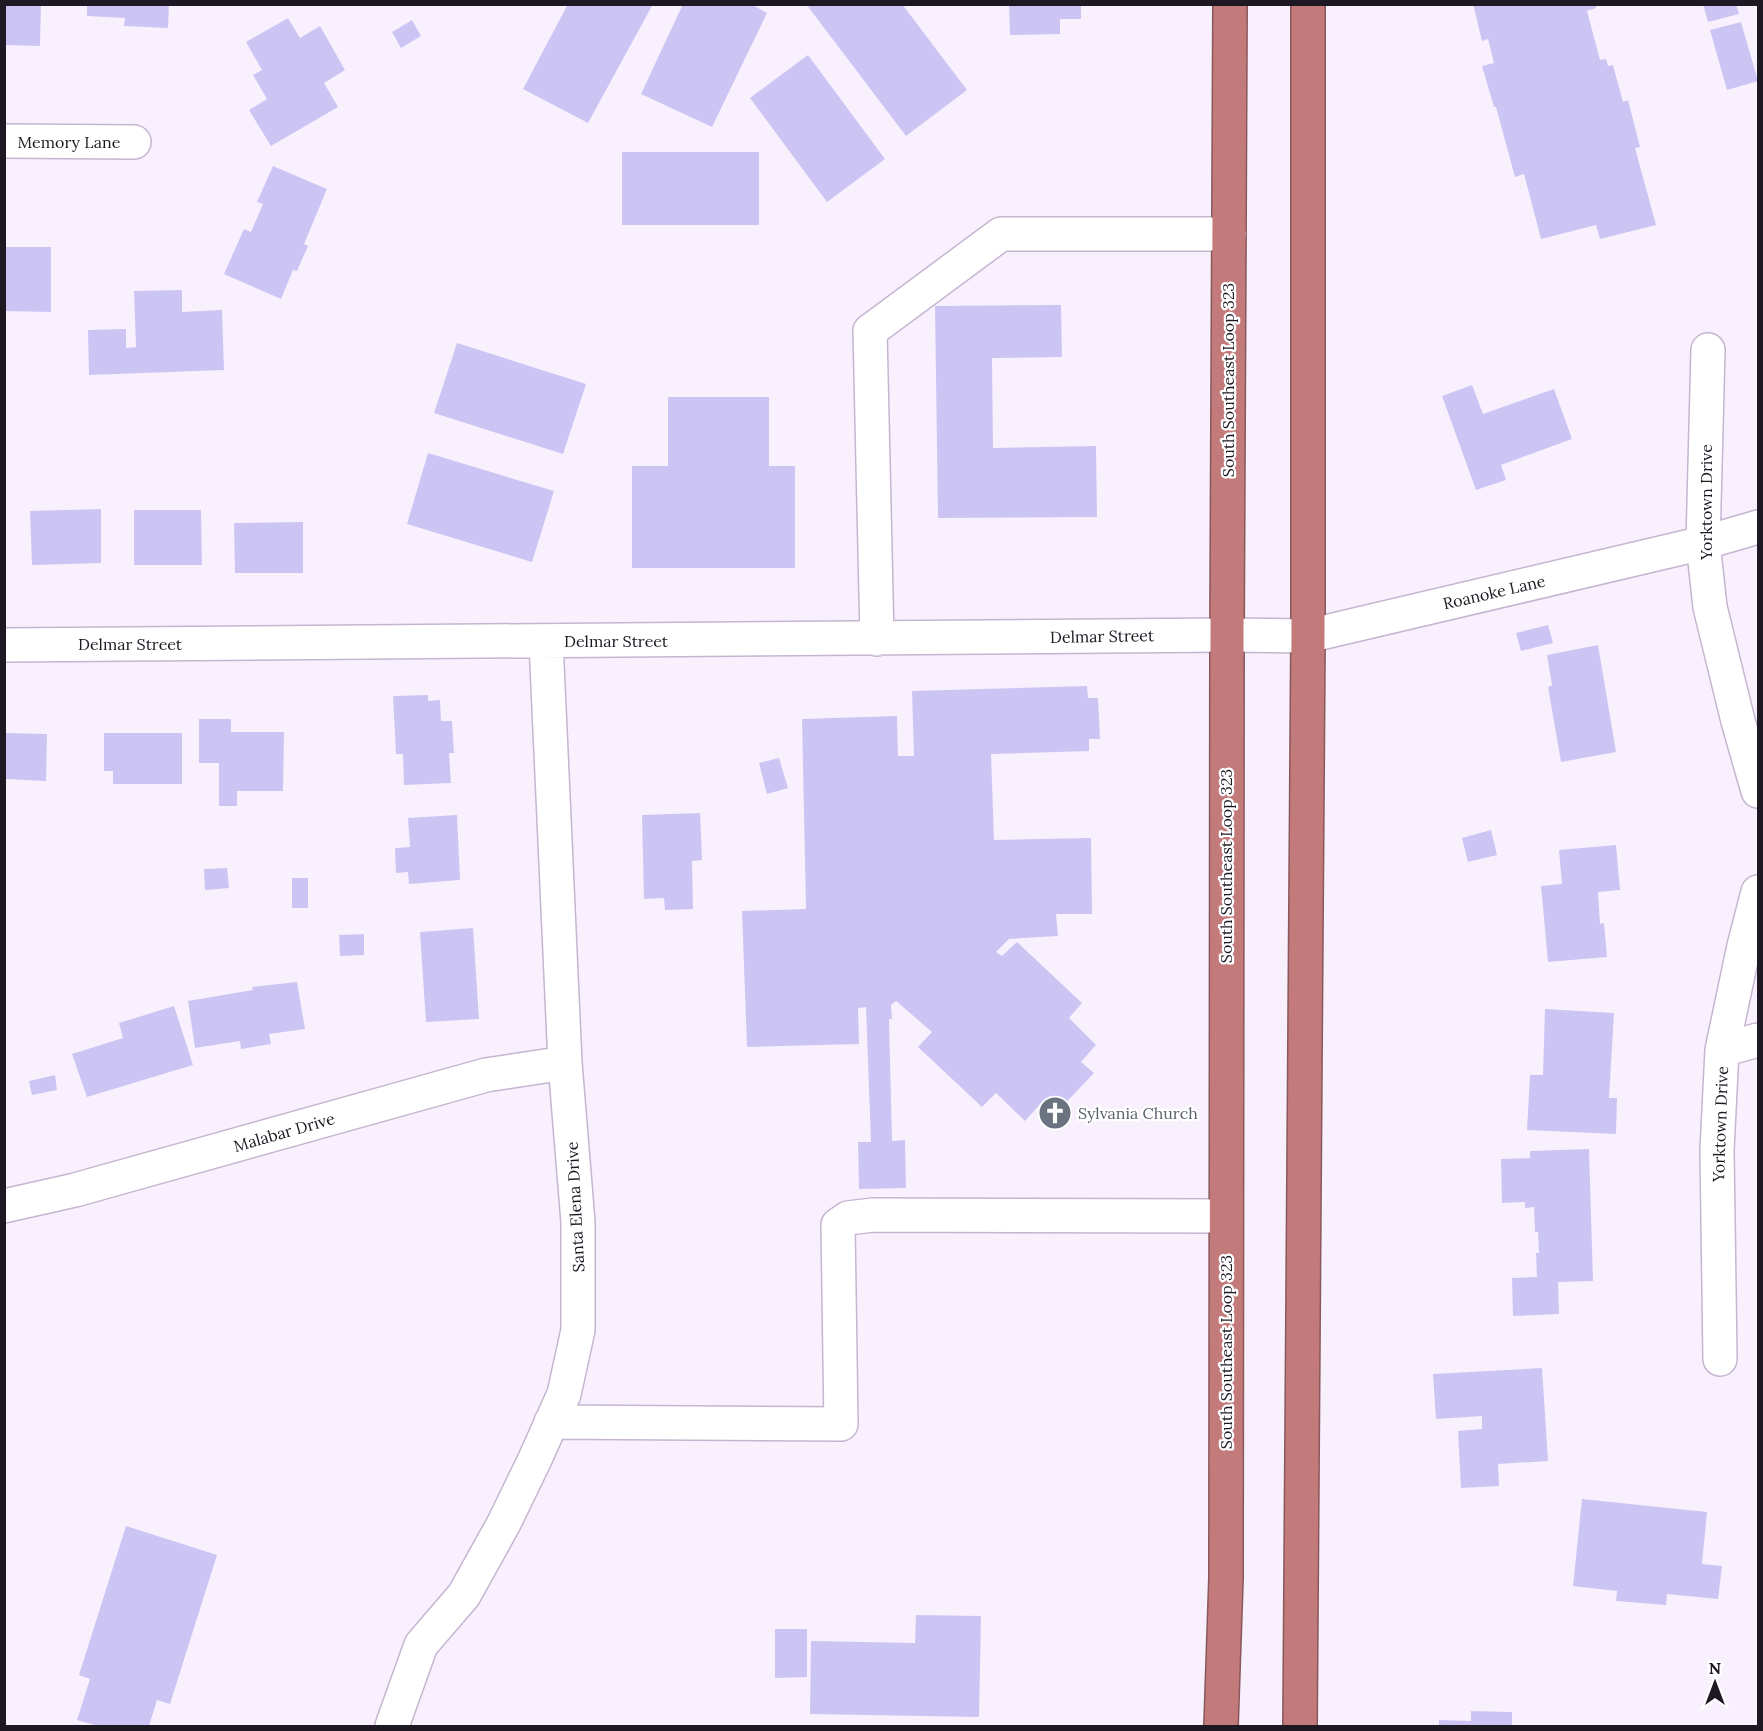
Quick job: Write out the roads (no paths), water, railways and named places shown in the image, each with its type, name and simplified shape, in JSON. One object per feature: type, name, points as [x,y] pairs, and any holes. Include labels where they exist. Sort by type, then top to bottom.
[{"type":"highway","name":"South Southeast Loop 323","points":[[1221,1726],[1226,1578],[1230,4]]},
{"type":"highway","points":[[1300,1726],[1308,636],[1308,4]]},
{"type":"street","name":"Memory Lane","points":[[4,141],[134,142]]},
{"type":"street","points":[[877,639],[870,331],[1001,234],[1229,234]]},
{"type":"street","name":"Yorktown Drive","points":[[1708,350],[1703,543],[1710,607],[1738,722],[1758,791]]},
{"type":"street","name":"Roanoke Lane","points":[[1227,635],[1308,636],[1703,543],[1758,527]]},
{"type":"street","name":"Delmar Street","points":[[4,645],[1227,635]]},
{"type":"street","name":"Santa Elena Drive","points":[[392,1726],[421,1646],[464,1595],[504,1522],[564,1395],[578,1330],[578,1222],[565,1063],[546,641]]},
{"type":"street","name":"Yorktown Drive","points":[[1720,1359],[1717,1150],[1722,1050],[1758,892]]},
{"type":"street","points":[[1722,1050],[1758,1040]]},
{"type":"street","name":"Malabar Drive","points":[[4,1206],[75,1190],[486,1075],[565,1063]]},
{"type":"street","points":[[551,1422],[841,1424],[838,1225],[848,1218],[873,1215],[1226,1216]]},
{"type":"place","name":"Sylvania Church","points":[[1055,1113]]}]
